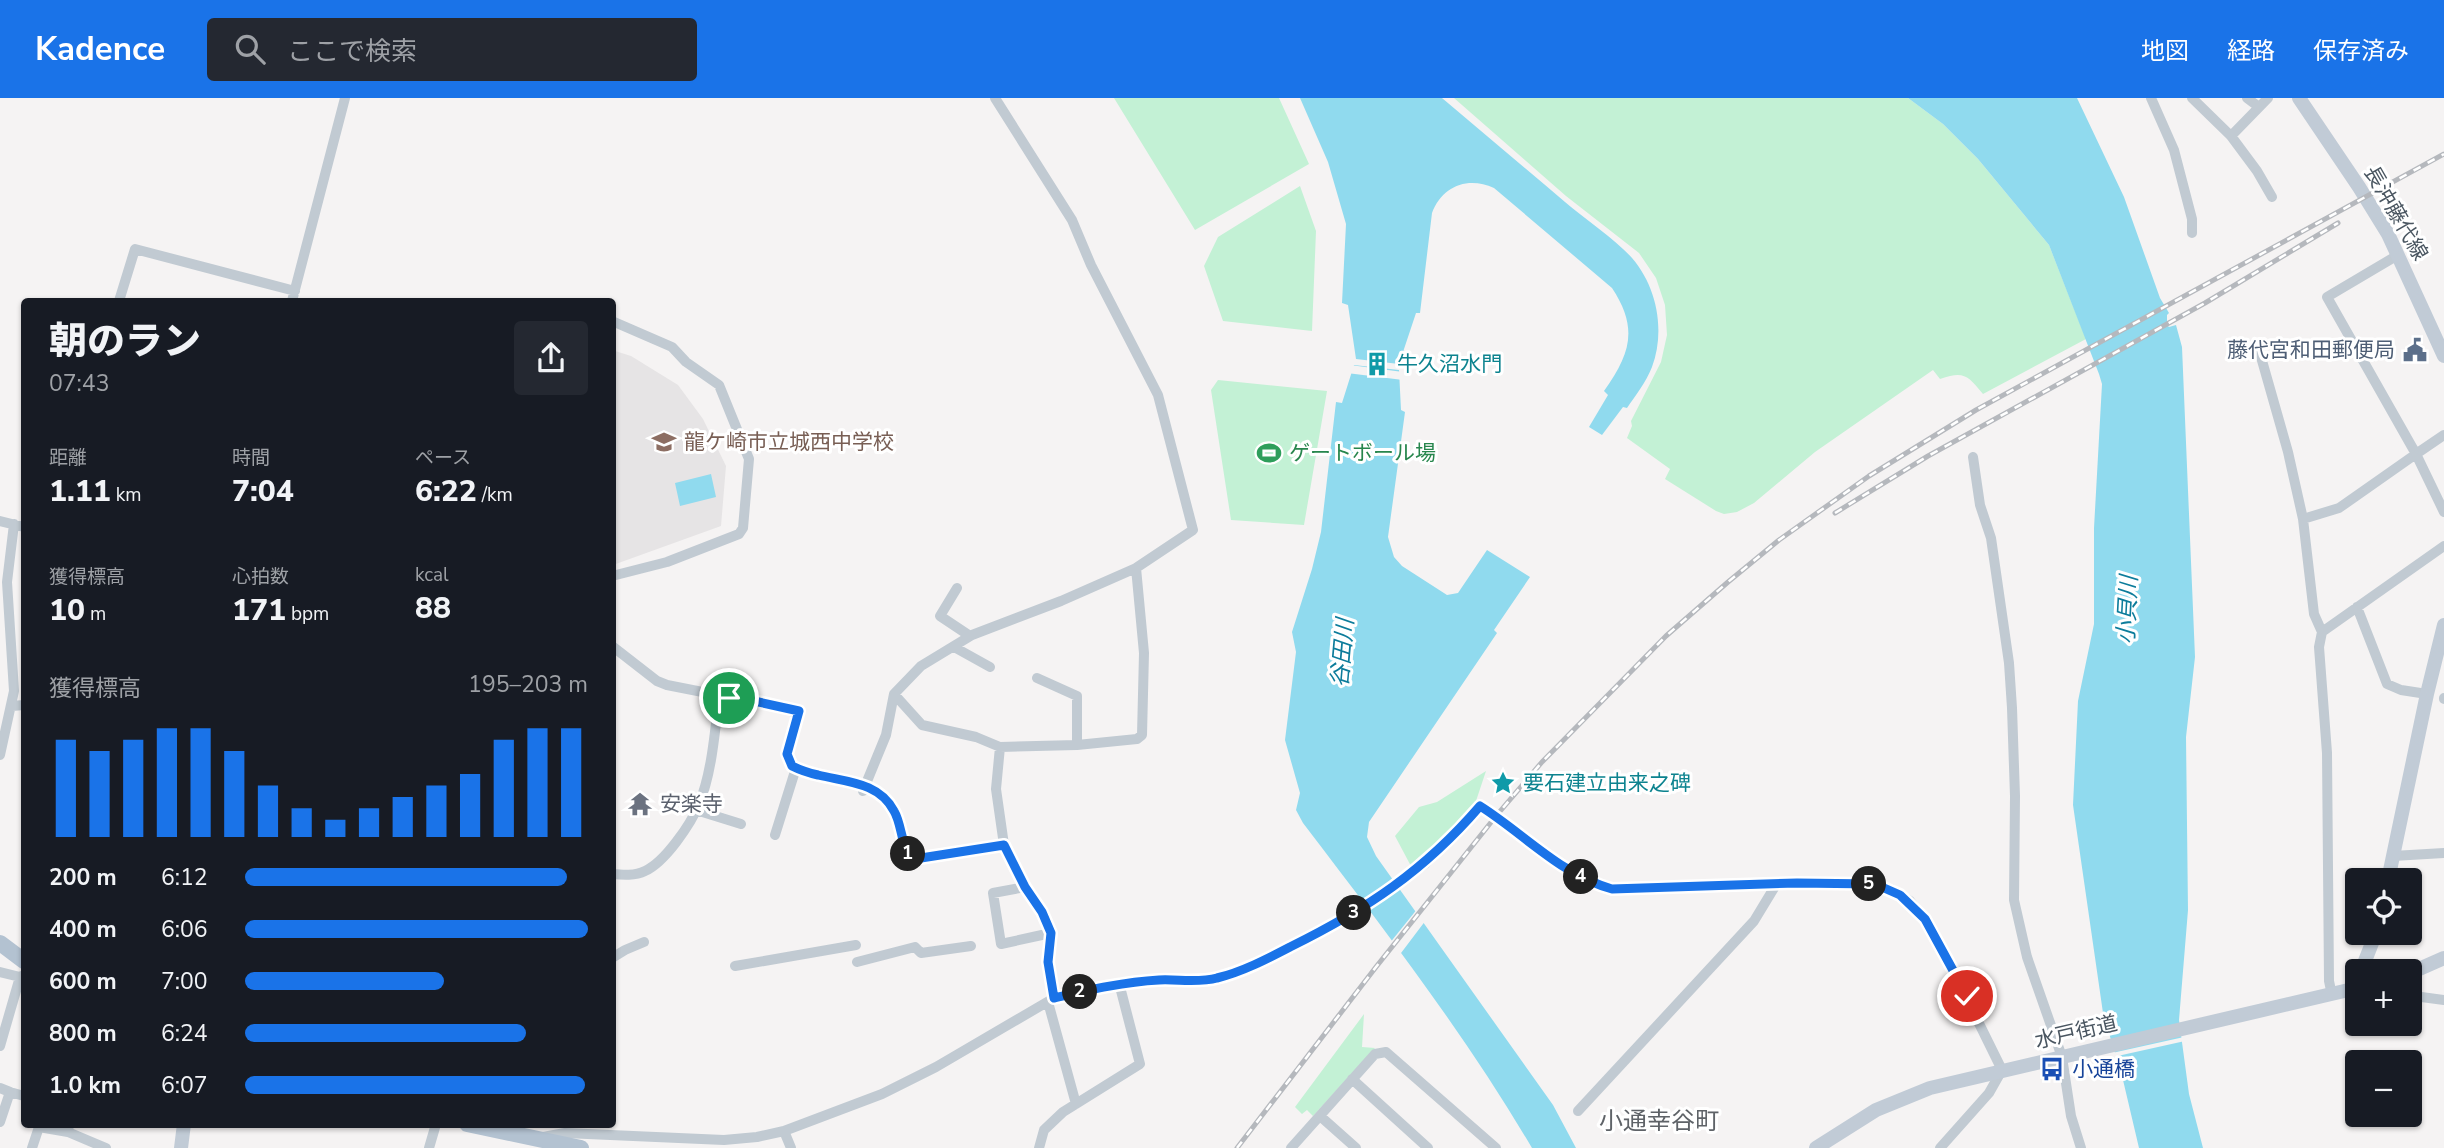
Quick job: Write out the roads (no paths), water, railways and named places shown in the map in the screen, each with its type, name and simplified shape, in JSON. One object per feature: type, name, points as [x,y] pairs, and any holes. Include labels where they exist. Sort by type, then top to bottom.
[{"type":"main road","name":"長沖藤代線","points":[[2299,98],[2359,187],[2398,255],[2441,340],[2444,356]]},
{"type":"main road","points":[[2390,868],[2444,625]]},
{"type":"main road","points":[[0,943],[21,969]]},
{"type":"main road","points":[[2422,968],[2444,958]]},
{"type":"main road","name":"水戸街道","points":[[1816,1148],[1838,1132],[1904,1098],[1949,1083],[2345,991]]},
{"type":"main road","points":[[181,1148],[184,1128]]},
{"type":"main road","points":[[487,1128],[581,1148]]},
{"type":"street","points":[[121,298],[135,249],[294,296],[345,98]]},
{"type":"street","points":[[864,788],[886,734],[894,694],[921,666],[970,636],[1061,601],[1136,568],[1192,530],[1158,395],[1091,265],[1072,220],[995,98]]},
{"type":"street","points":[[2151,98],[2174,150],[2192,219],[2192,233]]},
{"type":"street","points":[[2192,98],[2231,136],[2272,197]]},
{"type":"street","points":[[2247,98],[2259,107]]},
{"type":"street","points":[[2231,136],[2269,98]]},
{"type":"street","points":[[2398,255],[2327,296],[2416,454],[2444,512]]},
{"type":"street","points":[[616,323],[672,347],[687,362],[719,385],[750,464],[744,528],[739,534],[667,562],[616,575]]},
{"type":"street","points":[[2259,350],[2288,452],[2303,519],[2314,614],[2322,632],[2319,647],[2327,753],[2329,981],[2332,995]]},
{"type":"street","points":[[2303,519],[2339,508],[2444,435]]},
{"type":"street","points":[[1973,457],[1980,505],[1991,538],[2009,663],[2015,796],[2014,900],[2027,957],[2062,1057],[2071,1116],[2081,1148]]},
{"type":"street","points":[[0,521],[19,526],[4,592],[13,657],[14,691],[0,755]]},
{"type":"street","points":[[2322,632],[2444,546]]},
{"type":"street","points":[[894,694],[922,726],[976,737],[1000,747],[1077,745],[1137,739],[1142,736],[1144,653],[1136,568]]},
{"type":"street","points":[[957,588],[940,616],[970,636]]},
{"type":"street","points":[[2357,607],[2387,684],[2401,690],[2427,694]]},
{"type":"street","points":[[954,647],[990,667]]},
{"type":"street","points":[[616,649],[657,681],[676,688],[799,711],[787,754],[792,766],[864,788],[890,803],[903,832],[905,851],[911,856],[921,858],[1004,845]]},
{"type":"street","points":[[1037,678],[1077,696],[1077,745]]},
{"type":"street","points":[[616,874],[635,874],[651,868],[668,852],[696,810],[705,780],[719,697]]},
{"type":"street","points":[[12,706],[21,705]]},
{"type":"street","points":[[1000,747],[996,789],[1004,845],[1051,933],[1048,962],[1051,1000],[1076,1104]]},
{"type":"street","points":[[775,835],[796,768]]},
{"type":"street","points":[[536,1138],[565,1133],[724,1140],[784,1131],[882,1094],[936,1067],[1051,1000],[1119,983],[1214,979],[1266,960],[1358,911],[1403,880],[1425,863],[1480,806],[1567,869],[1585,880],[1612,889],[1777,883],[1875,884],[1891,889],[1910,901],[1934,932],[2002,1070],[1989,1093],[1940,1148]]},
{"type":"street","points":[[696,810],[741,824]]},
{"type":"street","points":[[2393,856],[2444,853]]},
{"type":"street","points":[[1578,1111],[1754,921],[1777,883]]},
{"type":"street","points":[[1025,887],[993,892],[1001,944],[1051,933]]},
{"type":"street","points":[[616,956],[644,942]]},
{"type":"street","points":[[735,966],[856,945]]},
{"type":"street","points":[[857,962],[915,947],[921,953],[971,946]]},
{"type":"street","points":[[0,972],[21,971]]},
{"type":"street","points":[[0,1046],[21,978]]},
{"type":"street","points":[[1039,1148],[1044,1130],[1063,1112],[1140,1064],[1119,983]]},
{"type":"street","points":[[2422,997],[2444,999]]},
{"type":"street","points":[[1291,1148],[1375,1054],[1386,1052],[1496,1148]]},
{"type":"street","points":[[1352,1079],[1428,1148]]},
{"type":"street","points":[[0,1122],[5,1090]]},
{"type":"street","points":[[1320,1116],[1356,1148]]},
{"type":"street","points":[[32,1148],[39,1128]]},
{"type":"street","points":[[69,1128],[106,1148]]},
{"type":"street","points":[[429,1148],[435,1128]]},
{"type":"street","points":[[784,1131],[791,1148]]},
{"type":"water","points":[[1300,98],[1442,98],[1634,260],[1650,288],[1655,304],[1658,319],[1656,352],[1641,388],[1602,435],[1589,427],[1608,395],[1604,391],[1625,353],[1628,341],[1626,316],[1612,288],[1494,188],[1475,183],[1457,186],[1442,196],[1436,204],[1432,213],[1420,313],[1416,313],[1399,364],[1356,359],[1348,305],[1342,303],[1346,224],[1328,162]]},
{"type":"water","name":"小貝川","points":[[1908,98],[2077,98],[2124,197],[2160,298],[2169,313],[2167,325],[2176,325],[2182,347],[2195,657],[2186,737],[2188,910],[2179,1020],[2189,1094],[2203,1148],[2139,1148],[2103,1013],[2073,805],[2078,701],[2094,624],[2094,528],[2102,384],[2049,245],[1978,159],[1943,124]]},
{"type":"water","name":"谷田川","points":[[1354,365],[1399,370],[1401,410],[1405,412],[1388,537],[1394,557],[1402,566],[1447,595],[1458,593],[1487,550],[1530,577],[1494,630],[1497,633],[1369,822],[1367,837],[1376,856],[1553,1105],[1576,1148],[1532,1148],[1451,1023],[1296,810],[1300,793],[1285,740],[1296,652],[1292,632],[1321,532],[1336,402],[1342,403]]},
{"type":"water","points":[[711,474],[716,497],[680,506],[675,483]]},
{"type":"railway","points":[[1237,1148],[1376,967],[1542,762],[1666,636],[1728,582],[1779,540],[1869,476],[1976,410],[2444,154]]},
{"type":"railway","points":[[1835,513],[1928,456],[2205,303],[2338,223]]},
{"type":"place","name":"藤代宮和田郵便局","points":[[2415,350]]},
{"type":"place","name":"牛久沼水門","points":[[1377,364]]},
{"type":"place","name":"龍ケ崎市立城西中学校","points":[[664,442]]},
{"type":"place","name":"ゲートボール場","points":[[1269,453]]},
{"type":"place","name":"要石建立由来之碑","points":[[1503,783]]},
{"type":"place","name":"安楽寺","points":[[640,804]]},
{"type":"place","name":"小通橋","points":[[2052,1069]]},
{"type":"district","name":"小通幸谷町","points":[[1659,1121]]}]
